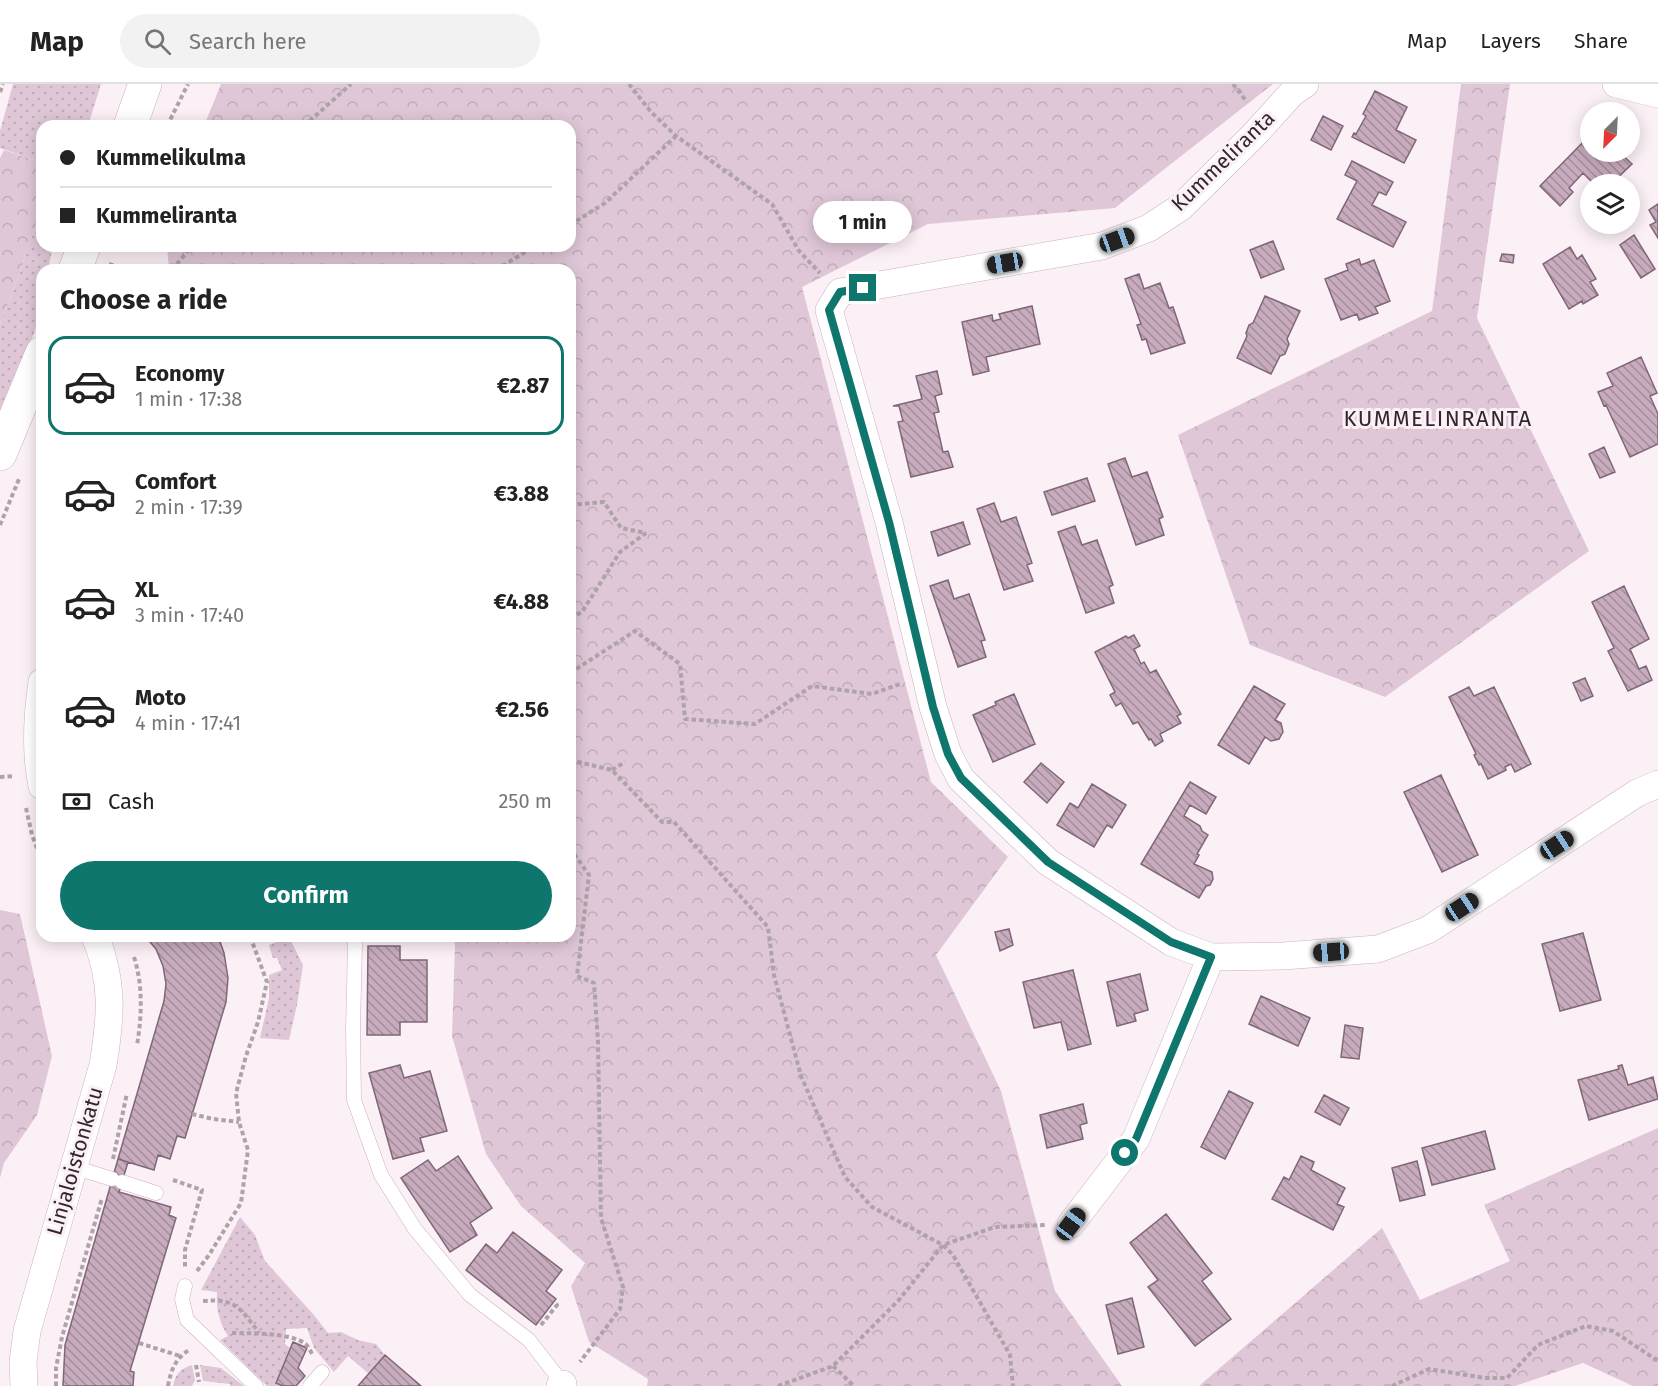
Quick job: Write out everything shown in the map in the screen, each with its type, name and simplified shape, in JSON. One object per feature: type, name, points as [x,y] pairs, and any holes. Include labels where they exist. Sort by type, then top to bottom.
[{"type":"main road","points":[[132,120],[145,84]]},
{"type":"main road","points":[[84,264],[97,255]]},
{"type":"main road","points":[[0,453],[36,367]]},
{"type":"street","name":"Kummeliranta","points":[[834,301],[1102,246],[1149,228],[1181,207],[1253,136],[1292,93],[1305,84]]},
{"type":"street","points":[[1616,84],[1658,94]]},
{"type":"street","points":[[834,301],[933,707],[948,754],[961,778],[1048,862],[1171,942],[1211,957],[1283,956],[1378,949],[1428,930],[1636,793],[1658,784]]},
{"type":"street","name":"Linjaloistonkatu","points":[[24,1386],[23,1362],[27,1331],[103,1065],[110,1023],[109,992],[104,959],[97,942]]},
{"type":"street","points":[[1071,1224],[1136,1139],[1211,957]]},
{"type":"lane","points":[[354,942],[354,1100],[381,1175],[415,1228],[470,1294],[530,1340],[562,1385]]},
{"type":"lane","points":[[73,1167],[156,1193]]},
{"type":"lane","points":[[185,1286],[182,1299],[187,1320],[256,1386]]},
{"type":"lane","points":[[310,1386],[322,1372]]},
{"type":"path","points":[[0,92],[3,84]]},
{"type":"path","points":[[170,120],[188,84]]},
{"type":"path","points":[[311,120],[351,84]]},
{"type":"path","points":[[629,84],[651,112],[676,136],[772,204],[799,251],[834,301]]},
{"type":"path","points":[[576,221],[605,203],[676,136]]},
{"type":"path","points":[[177,264],[187,252]]},
{"type":"path","points":[[506,264],[525,252]]},
{"type":"path","points":[[97,255],[115,264]]},
{"type":"path","points":[[576,504],[604,502],[621,528],[646,533],[620,552],[582,612],[576,615]]},
{"type":"path","points":[[576,669],[635,631],[680,664],[686,719],[755,724],[812,686],[872,694],[925,675]]},
{"type":"path","points":[[576,761],[612,770],[662,822],[674,822],[768,927],[774,975],[801,1076],[845,1177],[872,1207],[943,1245],[953,1255],[1010,1355],[1013,1386]]},
{"type":"path","points":[[612,770],[626,762]]},
{"type":"path","points":[[34,796],[32,835],[36,845]]},
{"type":"path","points":[[562,1385],[620,1310],[623,1287],[601,1218],[598,1041],[594,983],[577,976],[589,875],[576,857]]},
{"type":"path","points":[[185,1286],[209,1255],[241,1203],[248,1150],[239,1122],[236,1093],[258,1022],[267,982],[252,942]]},
{"type":"path","points":[[192,1114],[239,1122]]},
{"type":"path","points":[[168,1179],[202,1190],[194,1210],[185,1250],[185,1286]]},
{"type":"path","points":[[778,1386],[833,1366],[898,1301],[943,1245],[994,1227],[1071,1224]]},
{"type":"path","points":[[200,1301],[217,1300],[238,1306],[260,1334]]},
{"type":"path","points":[[530,1340],[557,1305],[554,1303]]},
{"type":"path","points":[[1392,1386],[1429,1369],[1485,1378],[1508,1378],[1538,1345],[1586,1326],[1613,1331],[1658,1361]]},
{"type":"path","points":[[168,1386],[170,1371],[180,1356],[206,1339],[226,1333],[260,1334],[293,1339],[306,1344],[322,1372]]},
{"type":"path","points":[[139,1343],[180,1356]]},
{"type":"path","points":[[196,1365],[199,1382]]},
{"type":"path","points":[[833,1366],[854,1386]]},
{"type":"green space","points":[[13,84],[101,84],[90,120],[36,120],[36,161],[0,148],[0,131]]},
{"type":"green space","points":[[221,84],[1273,84],[1115,208],[928,224],[802,287],[931,782],[1008,857],[936,955],[1001,1091],[1055,1291],[1122,1386],[647,1386],[648,1379],[589,1342],[571,1286],[585,1263],[521,1206],[486,1154],[452,1036],[454,942],[576,942],[576,264],[168,264],[168,252],[576,252],[576,120],[206,120]]},
{"type":"green space","points":[[1461,84],[1510,84],[1477,318],[1589,551],[1385,697],[1250,645],[1178,435],[1432,311]]},
{"type":"green space","points":[[4,150],[36,161],[36,224],[0,324],[0,158]]},
{"type":"green space","points":[[36,224],[36,252],[52,252],[49,264],[36,264],[35,331],[0,412],[0,324]]},
{"type":"green space","points":[[0,910],[20,914],[52,1056],[37,1115],[4,1163],[0,1178]]},
{"type":"green space","points":[[276,942],[292,942],[303,965],[289,1040],[260,1038],[269,998],[269,975],[282,970],[277,958],[273,958],[269,945]]},
{"type":"green space","points":[[1658,1128],[1658,1386],[1633,1386],[1583,1363],[1515,1386],[1199,1386],[1382,1228],[1420,1300],[1510,1261],[1484,1205]]},
{"type":"green space","points":[[240,1217],[255,1235],[265,1261],[328,1333],[341,1332],[358,1340],[376,1344],[385,1355],[369,1374],[348,1356],[334,1372],[314,1348],[307,1328],[286,1329],[285,1344],[290,1348],[276,1383],[283,1386],[267,1386],[220,1340],[228,1336],[219,1315],[217,1292],[201,1290]]},
{"type":"green space","points":[[192,1365],[195,1380],[192,1386],[173,1386],[179,1372]]},
{"type":"green space","points":[[200,1365],[221,1368],[244,1386],[203,1381]]},
{"type":"building","points":[[1375,91],[1407,107],[1396,130],[1416,140],[1404,163],[1352,137],[1366,116],[1363,114]]},
{"type":"building","points":[[1323,116],[1343,126],[1331,150],[1311,140]]},
{"type":"building","points":[[1580,145],[1580,162],[1630,162],[1632,164],[1622,174],[1580,174],[1569,188],[1573,192],[1560,206],[1540,186]]},
{"type":"building","points":[[1352,161],[1393,182],[1386,195],[1379,192],[1372,205],[1406,222],[1393,247],[1337,219],[1357,181],[1345,175]]},
{"type":"building","points":[[1658,204],[1658,238],[1650,225],[1656,222],[1649,210]]},
{"type":"building","points":[[1634,235],[1655,269],[1641,278],[1620,245]]},
{"type":"building","points":[[1273,241],[1284,269],[1261,278],[1250,250]]},
{"type":"building","points":[[1570,247],[1577,259],[1582,255],[1596,279],[1590,282],[1598,295],[1569,309],[1543,264]]},
{"type":"building","points":[[1502,254],[1514,255],[1513,263],[1500,261]]},
{"type":"building","points":[[1359,259],[1361,265],[1374,260],[1390,301],[1375,307],[1378,313],[1359,320],[1357,314],[1341,320],[1325,279],[1348,270],[1346,264]]},
{"type":"building","points":[[1139,274],[1144,289],[1160,283],[1169,308],[1173,307],[1185,343],[1151,354],[1146,339],[1142,340],[1137,325],[1141,324],[1125,279]]},
{"type":"building","points":[[1265,296],[1300,311],[1287,339],[1289,344],[1285,354],[1280,356],[1271,374],[1237,358],[1247,336],[1249,325],[1253,323]]},
{"type":"building","points":[[1032,306],[1040,344],[986,357],[989,371],[973,375],[962,322],[992,315],[993,321],[1001,319],[999,314]]},
{"type":"building","points":[[1641,357],[1657,393],[1650,396],[1658,414],[1658,444],[1630,457],[1598,392],[1613,386],[1607,373]]},
{"type":"building","points":[[937,371],[942,394],[935,396],[939,412],[934,413],[943,452],[948,451],[953,467],[911,477],[898,422],[903,421],[899,406],[893,406],[922,399],[916,376]]},
{"type":"building","points":[[1604,447],[1615,472],[1600,478],[1589,454]]},
{"type":"building","points":[[1125,458],[1132,477],[1147,472],[1163,517],[1159,519],[1164,535],[1136,545],[1108,464]]},
{"type":"building","points":[[1087,478],[1095,501],[1052,515],[1044,492]]},
{"type":"building","points":[[994,503],[1001,522],[1016,517],[1032,563],[1027,565],[1033,581],[1004,590],[977,509]]},
{"type":"building","points":[[963,522],[970,544],[938,556],[931,532]]},
{"type":"building","points":[[1075,526],[1082,545],[1097,540],[1113,585],[1109,587],[1114,603],[1086,613],[1058,532]]},
{"type":"building","points":[[948,580],[954,599],[969,594],[985,640],[981,641],[986,657],[958,667],[930,586]]},
{"type":"building","points":[[1624,586],[1649,639],[1630,649],[1639,669],[1646,666],[1652,680],[1628,691],[1608,651],[1614,648],[1592,602]]},
{"type":"building","points":[[1134,635],[1140,646],[1134,649],[1141,664],[1144,662],[1150,673],[1156,670],[1181,714],[1177,716],[1181,723],[1160,734],[1163,741],[1155,746],[1138,722],[1133,724],[1121,703],[1116,706],[1110,695],[1115,692],[1095,652],[1126,636],[1128,638]]},
{"type":"building","points":[[1585,678],[1593,696],[1581,701],[1573,683]]},
{"type":"building","points":[[1254,686],[1285,704],[1275,720],[1281,723],[1283,732],[1279,739],[1271,741],[1265,737],[1249,764],[1218,745]]},
{"type":"building","points":[[1469,687],[1474,696],[1494,687],[1531,764],[1515,772],[1511,764],[1505,767],[1506,770],[1488,779],[1474,755],[1476,754],[1449,697]]},
{"type":"building","points":[[1014,694],[1035,744],[993,762],[973,715]]},
{"type":"building","points":[[1041,763],[1064,782],[1047,803],[1024,782]]},
{"type":"building","points":[[1441,775],[1478,855],[1442,872],[1404,792]]},
{"type":"building","points":[[1190,782],[1216,797],[1206,814],[1190,805],[1184,816],[1200,826],[1202,831],[1208,835],[1194,864],[1212,872],[1213,879],[1199,898],[1141,864]]},
{"type":"building","points":[[1092,784],[1126,805],[1112,828],[1107,825],[1094,847],[1057,825],[1070,803],[1078,808]]},
{"type":"building","points":[[1009,929],[1013,945],[1000,951],[995,932]]},
{"type":"building","points":[[1583,933],[1601,1000],[1560,1011],[1542,944]]},
{"type":"building","points":[[150,942],[220,942],[228,978],[226,1002],[185,1138],[177,1136],[170,1159],[158,1155],[154,1170],[118,1159],[164,1001],[166,984],[163,966],[156,949]]},
{"type":"building","points":[[368,946],[400,946],[400,960],[427,960],[427,1022],[400,1022],[400,1035],[367,1035]]},
{"type":"building","points":[[1073,970],[1091,1044],[1068,1050],[1061,1022],[1034,1028],[1023,982]]},
{"type":"building","points":[[1140,974],[1148,1010],[1134,1014],[1136,1021],[1117,1026],[1107,982]]},
{"type":"building","points":[[1261,996],[1310,1018],[1298,1046],[1249,1024]]},
{"type":"building","points":[[1345,1025],[1363,1028],[1359,1059],[1341,1057]]},
{"type":"building","points":[[400,1065],[404,1078],[430,1071],[447,1131],[420,1138],[424,1151],[393,1159],[369,1073]]},
{"type":"building","points":[[1622,1065],[1628,1085],[1653,1077],[1658,1099],[1589,1120],[1578,1080],[1619,1069],[1618,1066]]},
{"type":"building","points":[[1229,1091],[1253,1103],[1225,1159],[1201,1147]]},
{"type":"building","points":[[1324,1095],[1349,1108],[1340,1125],[1315,1112]]},
{"type":"building","points":[[1083,1104],[1087,1123],[1080,1125],[1083,1139],[1047,1148],[1040,1115]]},
{"type":"building","points":[[1485,1131],[1495,1169],[1432,1185],[1422,1148]]},
{"type":"building","points":[[458,1156],[492,1208],[470,1223],[477,1235],[450,1252],[401,1178],[428,1160],[436,1171]]},
{"type":"building","points":[[1301,1156],[1314,1162],[1311,1170],[1345,1188],[1337,1204],[1344,1207],[1333,1230],[1272,1199],[1284,1177],[1289,1180]]},
{"type":"building","points":[[118,1159],[128,1162],[119,1192],[171,1207],[169,1215],[176,1218],[130,1371],[134,1372],[133,1386],[63,1386],[65,1345]]},
{"type":"building","points":[[1417,1161],[1425,1195],[1400,1201],[1392,1168]]},
{"type":"building","points":[[1166,1214],[1212,1273],[1202,1281],[1231,1319],[1195,1346],[1148,1287],[1158,1280],[1130,1243]]},
{"type":"building","points":[[513,1232],[562,1270],[546,1291],[556,1299],[536,1325],[466,1270],[486,1244],[497,1253]]},
{"type":"building","points":[[1132,1298],[1144,1347],[1118,1354],[1106,1305]]},
{"type":"building","points":[[293,1342],[307,1348],[298,1368],[305,1376],[296,1386],[283,1386],[276,1383]]},
{"type":"building","points":[[385,1355],[421,1386],[358,1386]]},
{"type":"district","name":"KUMMELINRANTA","points":[[1438,418]]},
{"type":"route","points":[[863,288],[840,292],[829,310],[889,522],[933,707],[948,754],[961,778],[1048,862],[1171,942],[1211,957],[1136,1139],[1125,1153]]}]
